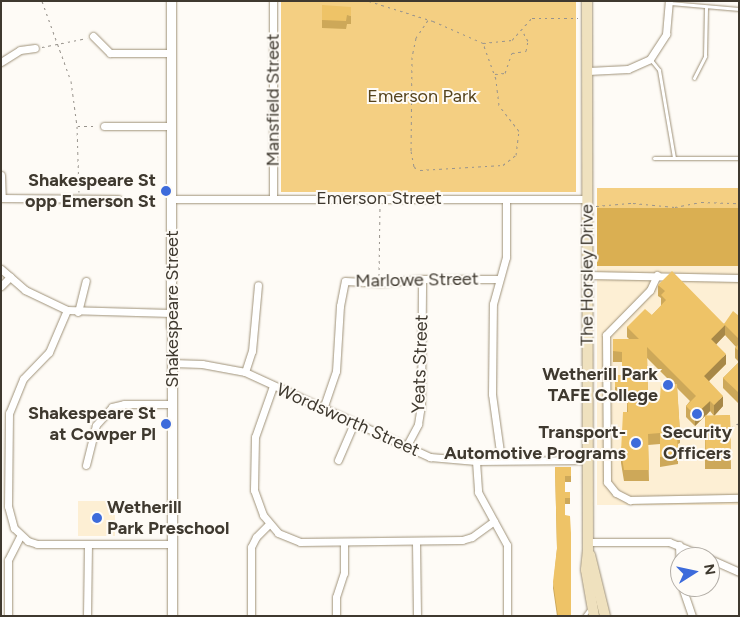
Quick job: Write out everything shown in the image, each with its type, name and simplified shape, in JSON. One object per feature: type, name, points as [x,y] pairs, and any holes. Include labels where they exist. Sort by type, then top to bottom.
[{"type":"main road","name":"The Horsley Drive","points":[[587,1],[588,546],[586,570],[590,613]]},
{"type":"main road","name":"The Horsley Drive","points":[[588,546],[605,616]]},
{"type":"street","name":"Shakespeare Street","points":[[171,1],[172,616]]},
{"type":"street","name":"Mansfield Street","points":[[272,199],[273,1]]},
{"type":"street","points":[[588,71],[628,69],[650,59],[666,34],[669,2]]},
{"type":"street","points":[[93,36],[110,53],[171,53]]},
{"type":"street","points":[[1,62],[20,50],[35,48]]},
{"type":"street","points":[[104,126],[171,126]]},
{"type":"street","points":[[1,175],[2,198],[79,197],[118,199]]},
{"type":"street","name":"Emerson Street","points":[[171,199],[381,197],[587,199]]},
{"type":"street","points":[[501,459],[492,394],[493,304],[506,257],[506,199]]},
{"type":"street","points":[[1,269],[25,290],[67,310],[78,312],[171,313]]},
{"type":"street","points":[[588,274],[739,278]]},
{"type":"street","points":[[657,275],[650,290],[606,335],[607,482],[616,493],[630,500],[739,498]]},
{"type":"street","points":[[1,286],[10,277]]},
{"type":"street","name":"Marlowe Street","points":[[323,409],[336,371],[340,306],[345,281],[379,283],[422,278],[499,279]]},
{"type":"street","name":"Yeats Street","points":[[406,447],[418,424],[421,405],[422,278]]},
{"type":"street","points":[[78,312],[86,280]]},
{"type":"street","points":[[245,372],[252,351],[258,285]]},
{"type":"street","points":[[67,310],[49,352],[23,379],[9,413],[8,506],[10,517],[20,536],[37,544],[172,544]]},
{"type":"street","name":"Wordsworth Street","points":[[172,364],[202,364],[245,372],[354,424],[430,457],[476,461],[501,459],[588,460]]},
{"type":"street","points":[[273,386],[260,418],[254,463],[257,502],[269,524],[288,538],[300,542],[344,543],[462,540],[472,537],[494,521]]},
{"type":"street","points":[[86,465],[96,425],[112,407],[124,404],[172,404]]},
{"type":"street","points":[[338,460],[354,424]]},
{"type":"street","points":[[476,461],[478,492],[507,545],[507,616]]},
{"type":"street","points":[[251,616],[251,547],[256,536],[269,524]]},
{"type":"street","points":[[8,616],[8,560],[20,536]]},
{"type":"street","points":[[588,546],[657,541],[684,547]]},
{"type":"street","points":[[416,542],[417,616]]},
{"type":"street","points":[[336,616],[336,598],[344,573],[344,543]]},
{"type":"street","points":[[87,616],[88,545]]},
{"type":"street","points":[[720,563],[739,572]]},
{"type":"street","points":[[685,597],[692,616]]},
{"type":"lane","points":[[669,2],[706,8],[739,9]]},
{"type":"lane","points":[[694,78],[704,56],[706,8]]},
{"type":"lane","points":[[650,59],[659,70],[674,158]]},
{"type":"lane","points":[[654,158],[739,158]]},
{"type":"path","points":[[42,1],[60,44],[71,81],[78,126],[79,197]]},
{"type":"path","points":[[370,1],[428,20],[482,42],[502,43],[522,32],[532,18],[578,18]]},
{"type":"path","points":[[428,20],[416,38],[412,57],[414,167],[428,170],[503,165],[516,155],[519,131],[500,105],[494,73],[482,42]]},
{"type":"path","points":[[494,73],[505,73],[512,53],[526,51],[528,42],[522,32]]},
{"type":"path","points":[[35,48],[93,36]]},
{"type":"path","points":[[78,126],[104,126]]},
{"type":"path","points":[[379,283],[381,197]]},
{"type":"path","points":[[595,212],[595,206],[633,203],[658,207],[701,202],[739,203]]},
{"type":"path","points":[[731,428],[739,423]]},
{"type":"shaded area","name":"Wetherill Park TAFE College","points":[[597,208],[739,208],[739,505],[597,505]]},
{"type":"shaded area","points":[[597,208],[739,208],[739,266],[597,266]]},
{"type":"shaded area","name":"Wetherill Park Preschool","points":[[78,501],[115,501],[115,536],[78,536]]},
{"type":"green space","name":"Emerson Park","points":[[281,1],[576,1],[576,192],[281,192]]},
{"type":"green space","points":[[597,188],[739,188],[739,208],[597,208]]},
{"type":"building","points":[[322,5],[351,7],[351,16],[347,15],[346,21],[322,20]]},
{"type":"building","points":[[672,271],[724,324],[733,311],[739,316],[739,339],[725,325],[711,339],[726,354],[704,376],[723,396],[714,405],[710,401],[695,415],[686,406],[696,396],[647,347],[648,398],[660,397],[661,384],[677,384],[680,433],[677,433],[678,454],[660,457],[660,433],[648,434],[649,470],[624,470],[621,452],[623,412],[628,412],[627,390],[615,387],[615,375],[622,375],[622,352],[613,351],[613,339],[639,339],[627,327],[645,309],[652,315],[666,300],[661,295],[665,291],[658,285]]},
{"type":"building","points":[[739,362],[739,393],[723,378]]},
{"type":"building","points":[[705,415],[730,415],[731,458],[706,458]]},
{"type":"building","points":[[555,467],[571,467],[571,476],[565,476],[565,492],[570,492],[570,498],[565,498],[565,515],[570,516],[571,616],[558,616],[553,582],[557,548]]},
{"type":"place","name":"Shakespeare St opp Emerson St","points":[[166,191]]},
{"type":"place","name":"Wetherill Park TAFE College","points":[[668,385]]},
{"type":"place","name":"Security Officers","points":[[697,414]]},
{"type":"place","name":"Shakespeare St at Cowper Pl","points":[[166,424]]},
{"type":"place","name":"Transport- Automotive Programs","points":[[636,443]]},
{"type":"place","name":"Wetherill Park Preschool","points":[[97,518]]}]
